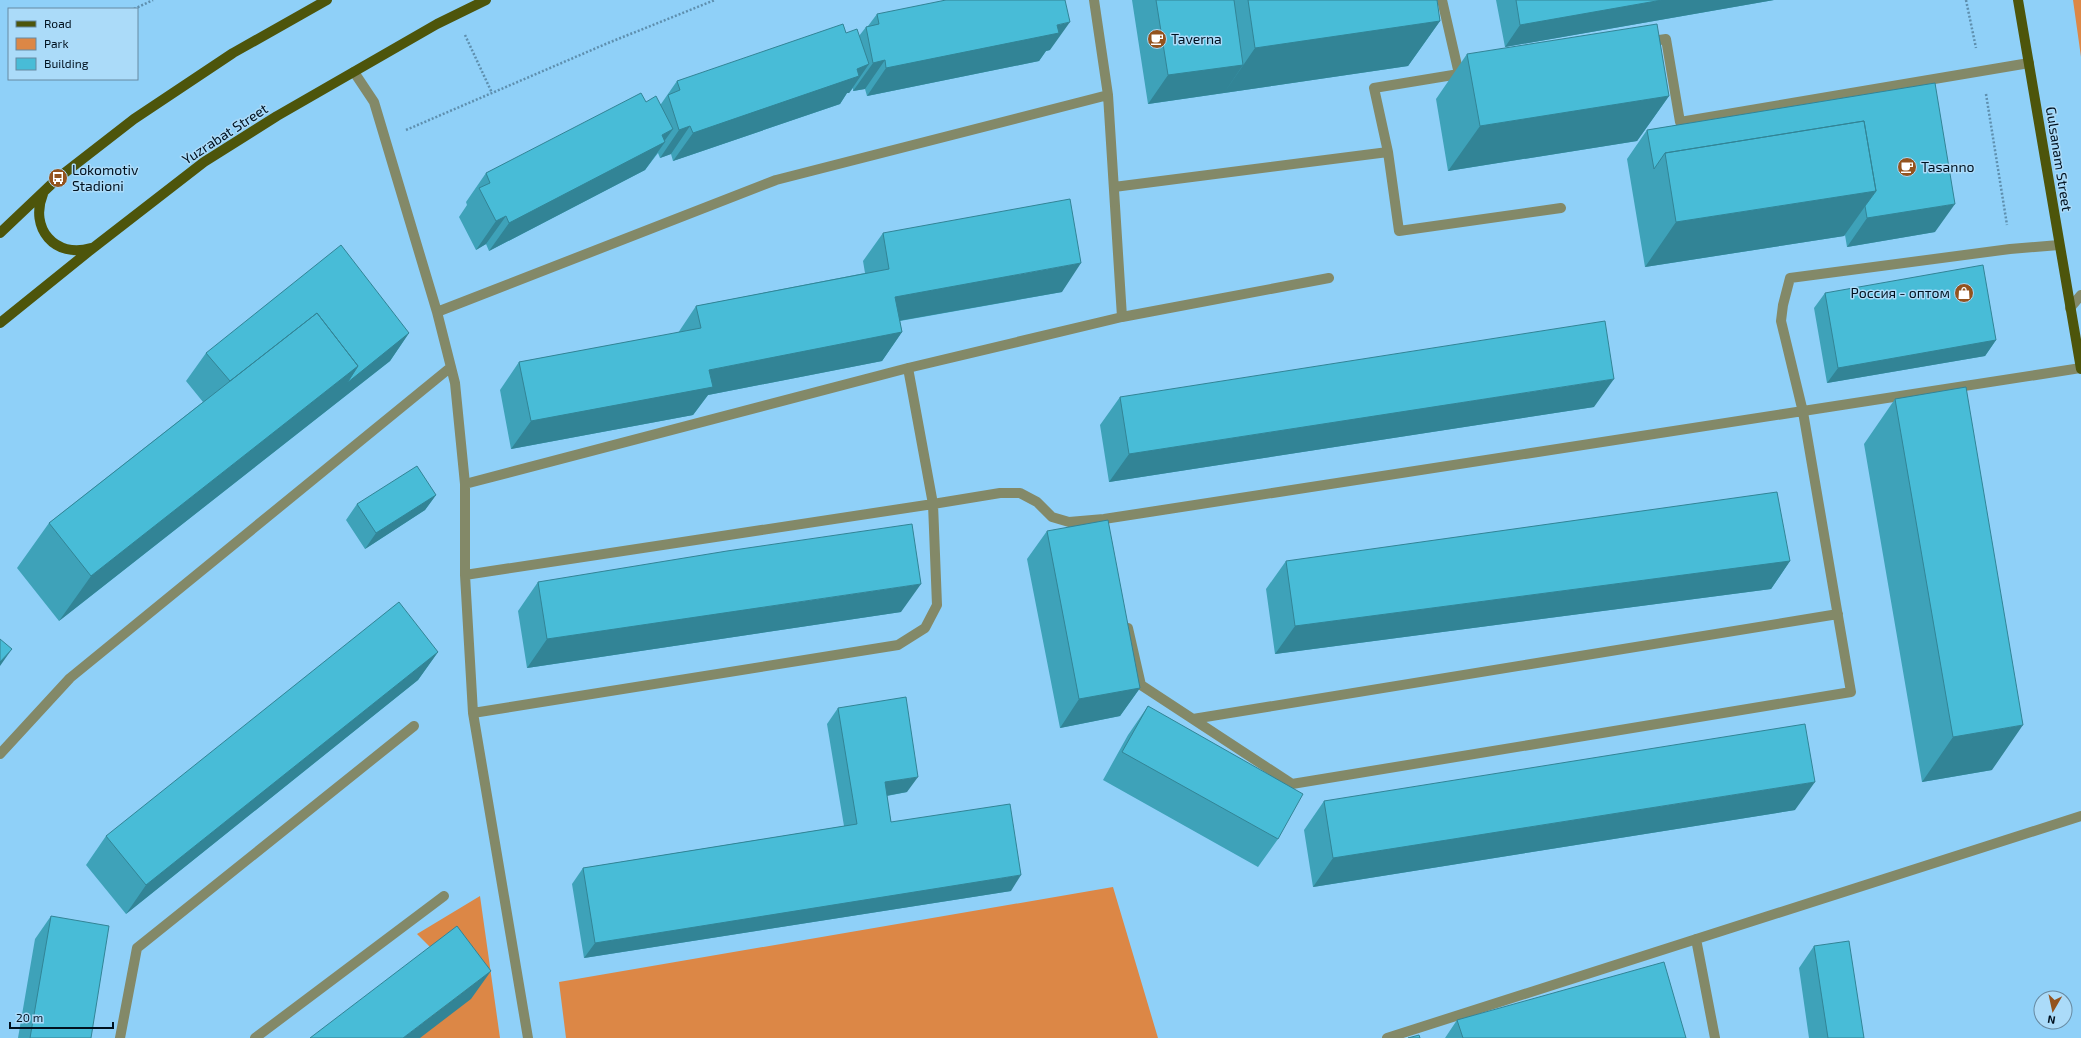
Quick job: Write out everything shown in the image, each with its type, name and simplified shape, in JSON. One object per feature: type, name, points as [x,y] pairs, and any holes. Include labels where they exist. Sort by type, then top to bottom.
[{"type":"main road","points":[[0,233],[58,178],[134,119],[233,53],[328,0]]},
{"type":"main road","name":"Yuzrabat Street","points":[[0,323],[93,248],[204,162],[277,116],[437,24],[486,0]]},
{"type":"main road","name":"Gulsanam Street","points":[[2018,0],[2081,369]]},
{"type":"main road","points":[[43,192],[39,204],[38,216],[41,228],[48,238],[57,246],[69,250],[81,251],[93,248]]},
{"type":"street","points":[[1094,0],[1108,95],[1122,317]]},
{"type":"street","points":[[1442,0],[1460,74]]},
{"type":"street","points":[[1636,44],[1666,39],[1680,122],[2029,63]]},
{"type":"street","points":[[354,72],[374,102],[437,312],[455,383],[466,484],[464,576],[473,713],[528,1038]]},
{"type":"street","points":[[1475,72],[1374,88],[1388,152],[1399,231],[1561,208]]},
{"type":"street","points":[[437,312],[776,180],[1108,95]]},
{"type":"street","points":[[1114,187],[1388,152]]},
{"type":"street","points":[[1126,617],[1141,685],[1292,784],[1851,692],[1803,412],[1781,321],[1782,305],[1790,278],[2010,249],[2059,245]]},
{"type":"street","points":[[466,484],[908,368],[1122,317],[1329,278]]},
{"type":"street","points":[[2070,308],[2081,295]]},
{"type":"street","points":[[0,754],[70,678],[451,367]]},
{"type":"street","points":[[473,713],[898,645],[925,628],[937,605],[932,504],[908,368]]},
{"type":"street","points":[[464,576],[1000,493],[1020,493],[1037,502],[1052,517],[1069,522],[1105,523],[2081,369]]},
{"type":"street","points":[[1193,719],[1838,614]]},
{"type":"street","points":[[120,1038],[136,948],[414,726]]},
{"type":"street","points":[[1387,1038],[2081,816]]},
{"type":"street","points":[[255,1038],[444,896]]},
{"type":"street","points":[[1696,939],[1715,1038]]},
{"type":"path","points":[[136,8],[153,0]]},
{"type":"path","points":[[385,139],[608,43],[715,0]]},
{"type":"path","points":[[1966,0],[1982,71],[2010,249]]},
{"type":"path","points":[[474,56],[492,93]]},
{"type":"green space","points":[[2073,0],[2081,0],[2081,57]]},
{"type":"green space","points":[[1113,887],[1158,1038],[566,1038],[559,982]]},
{"type":"green space","points":[[480,896],[500,1038],[420,1038],[437,954],[417,934]]},
{"type":"building","points":[[946,0],[1065,0],[1070,22],[1057,25],[1059,33],[886,68],[885,60],[873,63],[866,27],[879,24],[877,14]]},
{"type":"building","points":[[1156,0],[1234,0],[1243,65],[1168,75]]},
{"type":"building","points":[[1248,0],[1437,0],[1440,21],[1255,48]]},
{"type":"building","points":[[1516,0],[1662,0],[1520,25]]},
{"type":"building","points":[[843,24],[846,33],[857,29],[869,64],[857,69],[859,76],[693,133],[690,126],[679,130],[668,95],[680,90],[677,81]]},
{"type":"building","points":[[1657,24],[1669,96],[1480,126],[1467,54]]},
{"type":"building","points":[[1935,83],[1955,204],[1867,218],[1865,206],[1876,191],[1864,121],[1665,153],[1654,169],[1647,130]]},
{"type":"building","points":[[641,93],[646,102],[656,96],[673,129],[662,135],[665,142],[509,223],[506,216],[496,221],[479,188],[490,183],[486,173]]},
{"type":"building","points":[[1864,121],[1876,191],[1676,222],[1665,153]]},
{"type":"building","points":[[1070,199],[1081,263],[895,297],[902,332],[709,370],[713,387],[531,421],[519,362],[701,328],[696,306],[889,269],[883,233]]},
{"type":"building","points":[[341,245],[409,333],[347,383],[358,366],[317,313],[230,381],[206,353]]},
{"type":"building","points":[[1983,265],[1996,340],[1838,368],[1825,293]]},
{"type":"building","points":[[317,313],[358,366],[91,576],[49,523]]},
{"type":"building","points":[[1605,321],[1614,379],[1129,454],[1120,397]]},
{"type":"building","points":[[1966,387],[2023,725],[1953,737],[1895,399]]},
{"type":"building","points":[[417,466],[436,495],[376,533],[357,504]]},
{"type":"building","points":[[1777,492],[1790,561],[1295,626],[1286,561]]},
{"type":"building","points":[[1108,520],[1140,688],[1079,699],[1047,531]]},
{"type":"building","points":[[912,524],[921,584],[547,639],[538,582],[727,551]]},
{"type":"building","points":[[399,602],[438,652],[146,885],[106,836]]},
{"type":"building","points":[[0,639],[12,649],[0,662]]},
{"type":"building","points":[[906,697],[918,777],[885,782],[891,822],[1010,804],[1021,875],[595,943],[583,868],[857,824],[838,708]]},
{"type":"building","points":[[1148,706],[1303,794],[1278,839],[1122,752]]},
{"type":"building","points":[[1805,724],[1815,782],[1333,858],[1324,801]]},
{"type":"building","points":[[51,916],[109,926],[91,1038],[30,1038]]},
{"type":"building","points":[[457,926],[491,971],[403,1038],[310,1038]]},
{"type":"building","points":[[1849,941],[1864,1038],[1828,1038],[1814,946]]},
{"type":"building","points":[[1664,962],[1686,1038],[1463,1038],[1457,1020]]},
{"type":"building","points":[[1419,1035],[1420,1038],[1408,1038]]},
{"type":"place","name":"Taverna","points":[[1157,39]]},
{"type":"place","name":"Tasanno","points":[[1907,167]]},
{"type":"place","name":"Lokomotiv Stadioni","points":[[58,178]]},
{"type":"place","name":"Россия - оптом","points":[[1964,293]]}]
